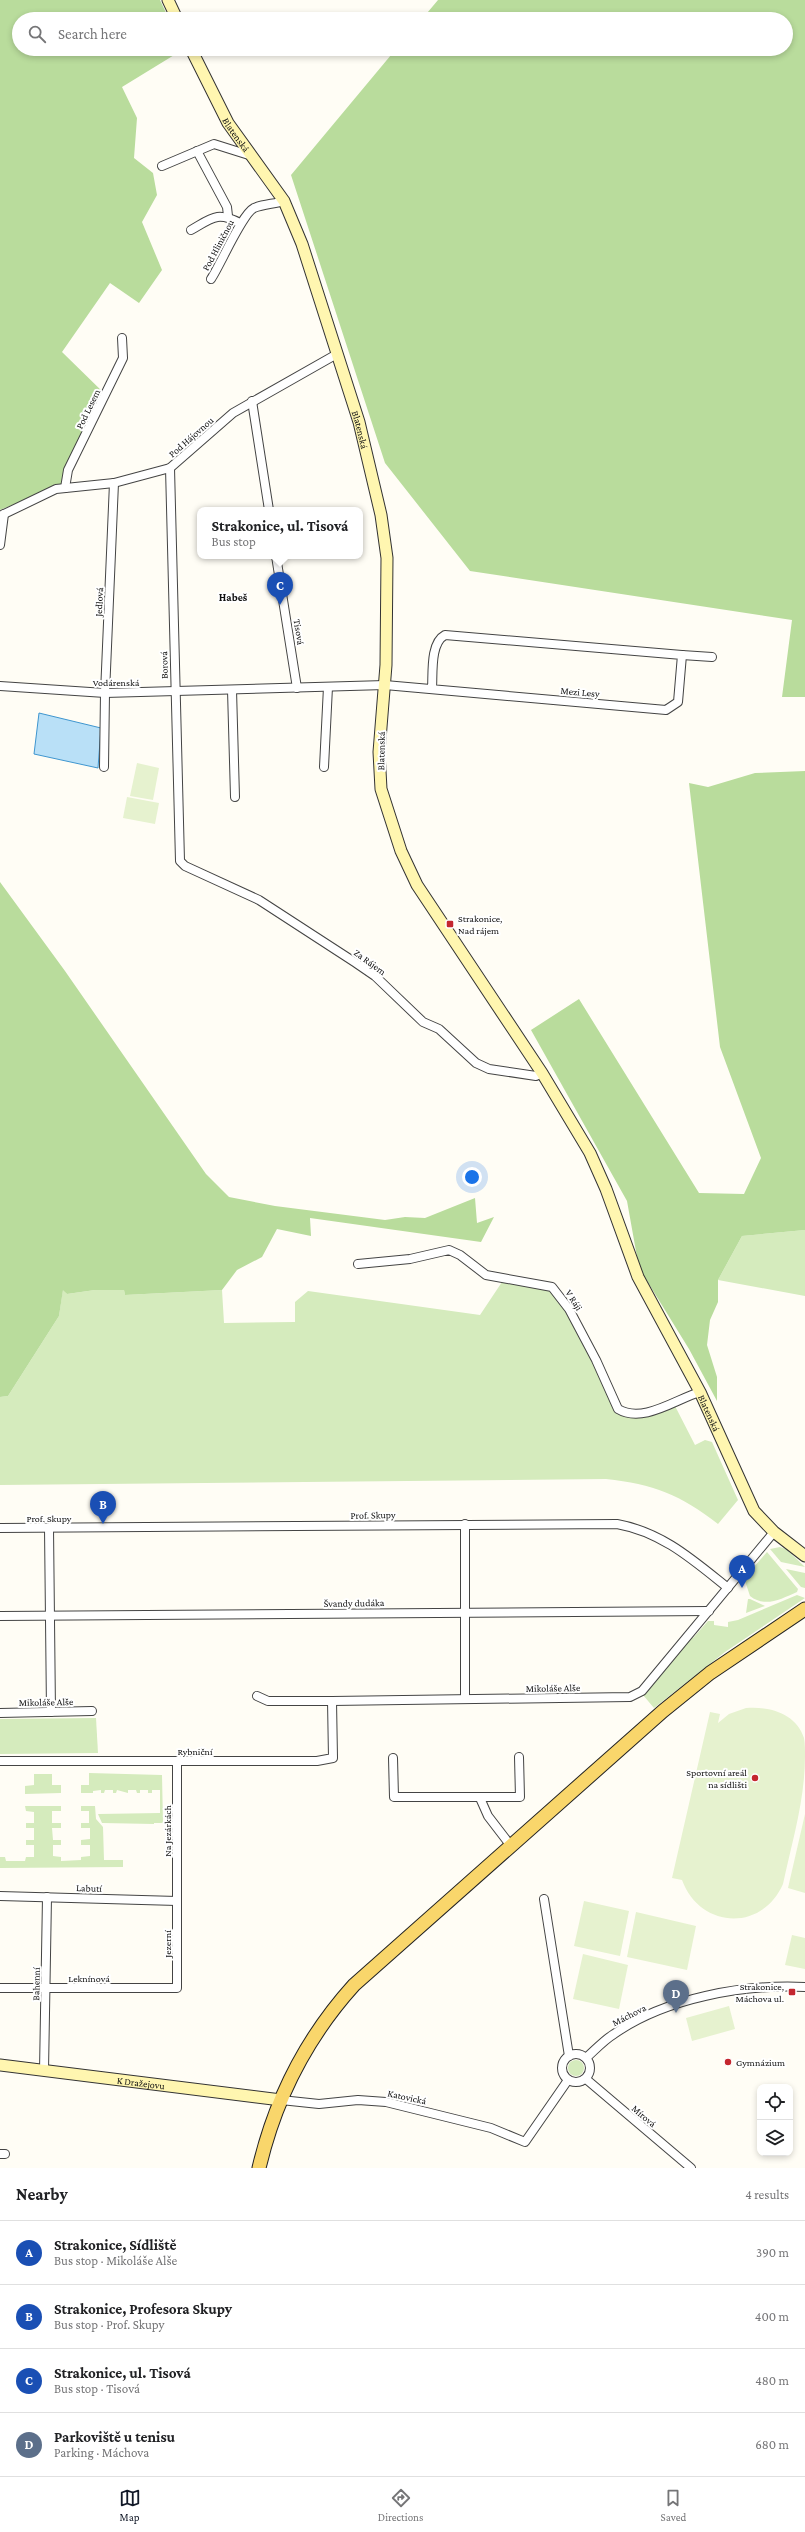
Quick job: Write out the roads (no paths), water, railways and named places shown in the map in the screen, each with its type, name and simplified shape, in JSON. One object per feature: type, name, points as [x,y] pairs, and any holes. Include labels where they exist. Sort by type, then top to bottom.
[{"type":"main road","points":[[259,2168],[266,2141],[281,2100],[308,2047],[339,2002],[382,1959],[663,1711],[717,1669],[805,1609]]},
{"type":"street","points":[[168,0],[174,12]]},
{"type":"street","name":"Blatenská","points":[[194,56],[228,123],[284,201],[302,244],[359,422],[381,515],[387,558],[385,685],[379,752],[381,789],[389,817],[417,885],[542,1072],[590,1153],[606,1189],[629,1256],[700,1392],[749,1500],[762,1521],[805,1556]]},
{"type":"street","points":[[162,166],[214,144],[253,156]]},
{"type":"street","points":[[198,151],[227,207],[228,216]]},
{"type":"street","name":"Pod Hliničnou","points":[[211,279],[220,266],[240,223],[255,207],[284,201]]},
{"type":"street","points":[[191,230],[217,216],[228,216],[240,223]]},
{"type":"street","name":"Pod Lesem","points":[[65,488],[68,470],[123,358],[122,338]]},
{"type":"street","name":"Pod Hájovnou","points":[[2,515],[46,492],[65,488],[114,483],[170,468],[233,413],[337,354]]},
{"type":"street","points":[[252,401],[269,507]]},
{"type":"street","name":"Borová","points":[[170,468],[180,861]]},
{"type":"street","name":"Jedlová","points":[[104,767],[105,693],[114,483]]},
{"type":"street","points":[[0,545],[2,515]]},
{"type":"street","name":"Tisová","points":[[276,559],[297,688]]},
{"type":"street","points":[[432,689],[436,645],[440,638],[445,635],[712,657]]},
{"type":"street","name":"Mezi Lesy","points":[[385,685],[666,710],[678,702],[682,655]]},
{"type":"street","name":"Vodárenská","points":[[0,686],[105,693],[385,685]]},
{"type":"street","points":[[324,767],[328,687]]},
{"type":"street","points":[[232,690],[235,797]]},
{"type":"street","name":"Za Rájem","points":[[180,861],[185,866],[259,900],[356,963],[375,976],[423,1022],[439,1029],[476,1063],[489,1069],[536,1076],[542,1072]]},
{"type":"street","name":"V Ráji","points":[[358,1264],[410,1259],[449,1250],[460,1255],[486,1275],[547,1284],[557,1292],[569,1309],[596,1360],[618,1409],[624,1412],[639,1414],[700,1392]]},
{"type":"street","points":[[464,1524],[465,1699]]},
{"type":"street","name":"Prof. Skupy","points":[[0,1528],[609,1524],[637,1528],[674,1546],[728,1588]]},
{"type":"street","points":[[49,1528],[51,1712]]},
{"type":"street","name":"Mikoláše Alše","points":[[257,1696],[268,1701],[630,1697],[642,1691],[774,1532]]},
{"type":"street","name":"Švandy dudáka","points":[[0,1616],[709,1610]]},
{"type":"street","name":"Rybniční","points":[[0,1761],[317,1761],[333,1758],[332,1701]]},
{"type":"street","name":"Mikoláše Alše","points":[[0,1713],[92,1711]]},
{"type":"street","points":[[393,1758],[394,1797],[520,1798],[519,1757]]},
{"type":"street","name":"Na Jezárkách","points":[[177,1761],[177,1901]]},
{"type":"street","points":[[480,1798],[488,1816],[511,1846]]},
{"type":"street","name":"Labutí","points":[[0,1896],[177,1901]]},
{"type":"street","name":"Bahenní","points":[[44,2071],[47,1897]]},
{"type":"street","points":[[544,1900],[569,2056]]},
{"type":"street","name":"Jezerní","points":[[177,1901],[177,1988]]},
{"type":"street","name":"Máchova","points":[[586,2058],[613,2034],[671,2007],[702,1997],[739,1989],[765,1986],[805,1987]]},
{"type":"street","name":"Leknínová","points":[[0,1988],[177,1988]]},
{"type":"street","points":[[578,2054],[586,2058],[590,2068],[586,2079],[576,2082],[568,2080],[562,2068],[564,2061],[569,2056],[578,2054]]},
{"type":"street","name":"K Dražejovu","points":[[0,2065],[281,2100]]},
{"type":"street","name":"Mírová","points":[[586,2079],[691,2168]]},
{"type":"street","name":"Katovická","points":[[281,2100],[319,2104],[358,2100],[386,2102],[491,2128],[525,2142],[568,2080]]},
{"type":"water","points":[[39,713],[101,728],[98,768],[34,754]]},
{"type":"place","name":"Strakonice, ul. Tisová","points":[[280,605]]},
{"type":"place","name":"Strakonice, Nad rájem","points":[[450,924]]},
{"type":"place","name":"Strakonice, Profesora Skupy","points":[[103,1524]]},
{"type":"place","name":"Strakonice, Sídliště","points":[[742,1588]]},
{"type":"place","name":"Sportovní areál na sídlišti","points":[[755,1778]]},
{"type":"place","name":"Strakonice, Máchova ul.","points":[[792,1992]]},
{"type":"place","name":"Parkoviště u tenisu","points":[[676,2013]]},
{"type":"place","name":"Gymnázium","points":[[728,2062]]},
{"type":"district","name":"Habeš","points":[[233,597]]}]
